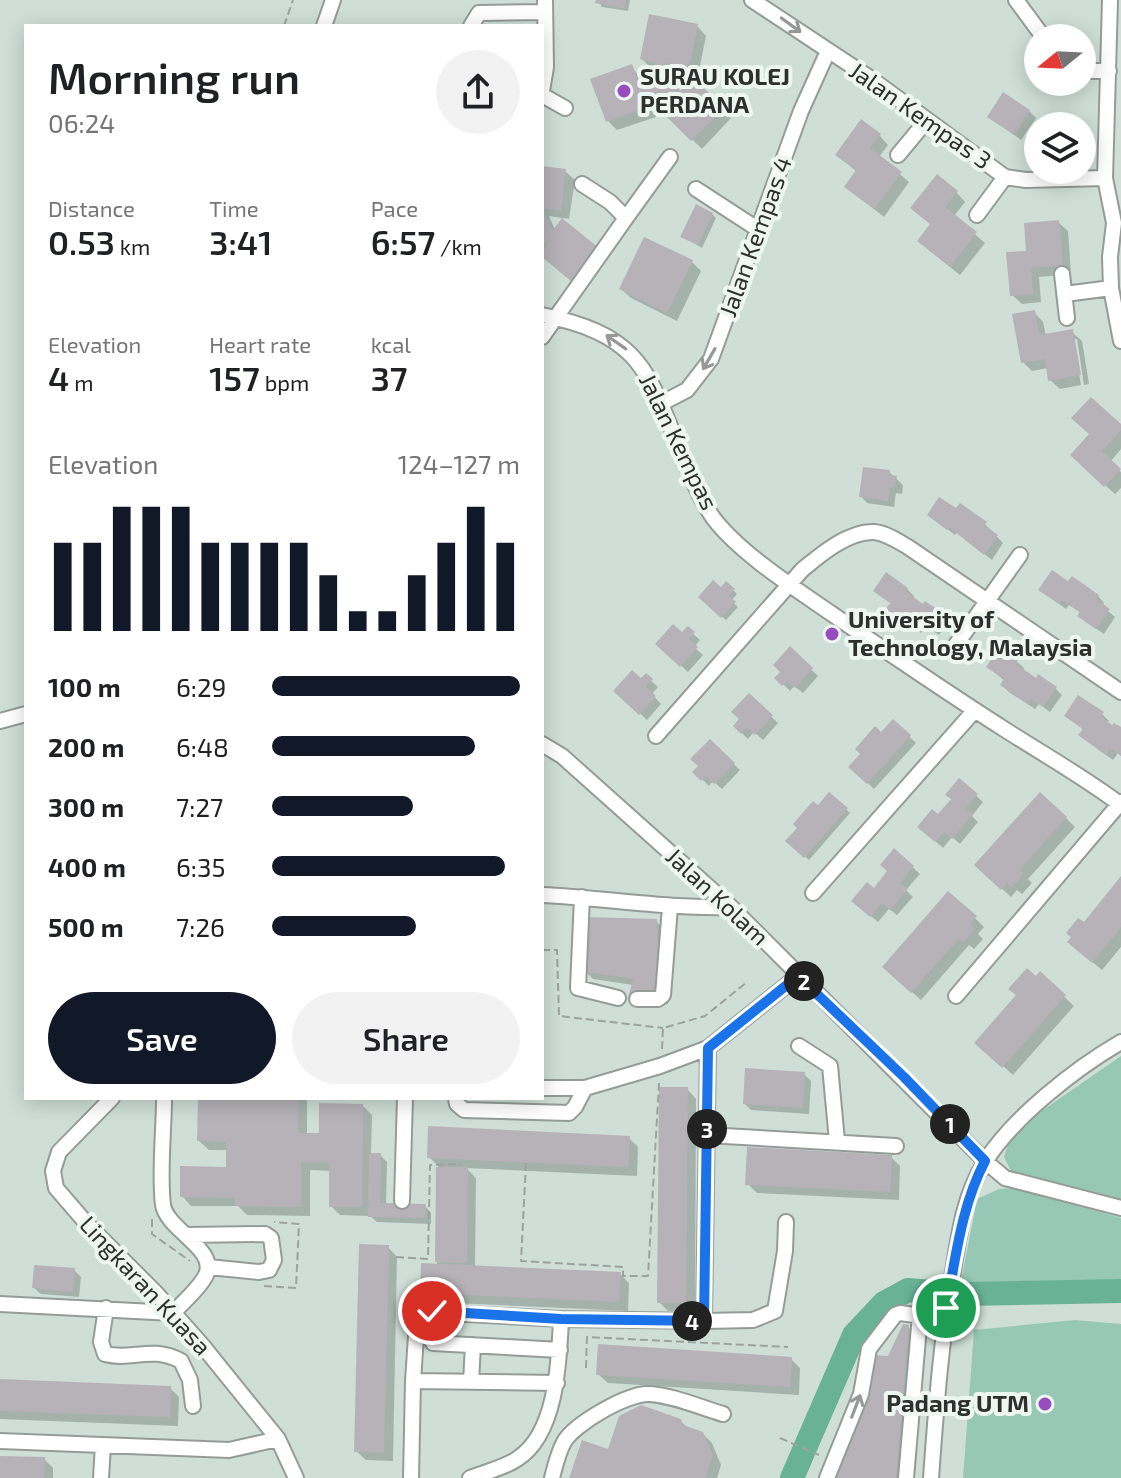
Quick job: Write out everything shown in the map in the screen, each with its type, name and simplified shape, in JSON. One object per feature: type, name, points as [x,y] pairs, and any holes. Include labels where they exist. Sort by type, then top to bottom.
[{"type":"street","points":[[325,24],[333,0]]},
{"type":"street","name":"Jalan Kempas 3","points":[[752,0],[1005,177],[1026,180],[1105,178]]},
{"type":"street","points":[[1016,0],[1034,24]]},
{"type":"street","points":[[1110,0],[1116,42],[1109,71],[1105,178],[1118,224],[1110,257],[1111,288],[1121,341]]},
{"type":"street","points":[[472,24],[479,13],[545,6],[544,67]]},
{"type":"street","name":"Jalan Kempas 4","points":[[660,404],[687,390],[711,359],[801,111],[828,51]]},
{"type":"street","points":[[1096,71],[1109,71]]},
{"type":"street","points":[[544,94],[565,108]]},
{"type":"street","points":[[898,155],[927,120]]},
{"type":"street","points":[[549,316],[670,157]]},
{"type":"street","points":[[977,215],[1005,177]]},
{"type":"street","points":[[582,184],[610,202],[626,218]]},
{"type":"street","points":[[696,189],[759,230]]},
{"type":"street","points":[[1062,274],[1067,318]]},
{"type":"street","points":[[1065,294],[1111,288]]},
{"type":"street","name":"Jalan Kempas","points":[[549,316],[587,326],[633,355],[647,373],[697,489],[715,520],[788,584],[975,710],[1121,803]]},
{"type":"street","points":[[656,736],[788,584],[825,550],[873,532],[890,536],[908,547],[1121,692]]},
{"type":"street","points":[[955,646],[1020,555]]},
{"type":"street","points":[[813,893],[975,710]]},
{"type":"street","points":[[0,721],[24,715]]},
{"type":"street","name":"Jalan Kolam","points":[[544,745],[562,756],[731,907],[1005,1178],[1121,1208]]},
{"type":"street","points":[[956,996],[1121,803]]},
{"type":"street","points":[[544,895],[670,907],[731,907]]},
{"type":"street","points":[[582,897],[578,988],[618,998]]},
{"type":"street","points":[[637,999],[658,999],[663,995],[670,907]]},
{"type":"street","points":[[544,1088],[585,1088],[708,1048],[798,976]]},
{"type":"street","points":[[931,1478],[944,1319],[960,1226],[973,1184],[985,1161],[1016,1121],[1121,1042]]},
{"type":"street","points":[[799,1046],[830,1066],[837,1141]]},
{"type":"street","points":[[704,1321],[708,1048]]},
{"type":"street","points":[[456,1100],[464,1110],[569,1113],[585,1088]]},
{"type":"street","name":"Lingkaran Kuasa","points":[[110,1100],[59,1152],[53,1179],[56,1188],[173,1313],[278,1439],[296,1478]]},
{"type":"street","points":[[0,1304],[173,1313],[205,1278],[209,1267],[206,1257],[168,1217],[163,1207],[164,1100]]},
{"type":"street","points":[[402,1201],[405,1100]]},
{"type":"street","points":[[707,1135],[896,1146]]},
{"type":"street","points":[[411,1478],[417,1321],[426,1312],[561,1319],[753,1320],[775,1311],[785,1251],[786,1222]]},
{"type":"street","points":[[186,1235],[265,1234],[271,1238],[274,1260],[269,1270],[259,1272],[209,1267]]},
{"type":"street","points":[[106,1308],[101,1342],[105,1354],[117,1357],[159,1353],[181,1361],[190,1380],[193,1406]]},
{"type":"street","points":[[827,1478],[861,1394],[869,1349],[895,1315],[900,1313],[944,1319]]},
{"type":"street","points":[[906,1478],[920,1315]]},
{"type":"street","points":[[470,1478],[518,1459],[537,1440],[557,1383],[561,1319]]},
{"type":"street","points":[[433,1343],[560,1350]]},
{"type":"street","points":[[471,1382],[473,1345]]},
{"type":"street","points":[[413,1381],[557,1383]]},
{"type":"street","points":[[552,1478],[564,1442],[572,1432],[604,1410],[636,1395],[666,1396],[723,1414]]},
{"type":"street","points":[[0,1441],[229,1450],[278,1439]]},
{"type":"street","points":[[101,1478],[103,1445]]},
{"type":"path","points":[[285,24],[293,0]]},
{"type":"path","points":[[660,1066],[663,1028],[705,1016],[747,982]]},
{"type":"path","points":[[526,1163],[521,1261],[623,1267],[623,1276],[648,1276],[659,1087]]},
{"type":"path","points":[[396,1257],[428,1259],[430,1165],[461,1164]]},
{"type":"path","points":[[256,1286],[296,1288],[299,1224],[268,1222]]},
{"type":"path","points":[[586,1368],[587,1337],[788,1347]]},
{"type":"path","points":[[780,1438],[826,1459]]},
{"type":"shaded area","name":"University of Technology, Malaysia","points":[[0,0],[1121,0],[1121,1478],[0,1478]]},
{"type":"green space","points":[[1121,1056],[1121,1202],[1011,1171],[1004,1157],[1010,1138],[1030,1119]]},
{"type":"green space","points":[[1013,1188],[1121,1218],[1121,1285],[970,1289],[961,1281],[977,1199],[999,1189]]},
{"type":"green space","name":"Padang UTM","points":[[1075,1320],[1121,1324],[1121,1478],[963,1478],[974,1330]]},
{"type":"building","points":[[596,0],[626,0],[625,9],[595,3]]},
{"type":"building","points":[[649,14],[698,24],[689,68],[665,63],[677,94],[693,77],[724,108],[691,141],[661,111],[670,101],[642,92],[648,107],[606,122],[590,79],[632,64],[639,83],[656,63],[640,59]]},
{"type":"building","points":[[1003,92],[1030,110],[1024,112],[1024,119],[1014,135],[987,117]]},
{"type":"building","points":[[861,119],[881,134],[870,148],[902,172],[874,209],[844,187],[856,170],[835,155]]},
{"type":"building","points":[[544,166],[566,169],[561,211],[544,208]]},
{"type":"building","points":[[937,174],[958,191],[945,207],[977,232],[950,267],[917,241],[930,224],[910,208]]},
{"type":"building","points":[[696,204],[713,213],[698,245],[680,237]]},
{"type":"building","points":[[544,213],[552,231],[562,218],[599,248],[572,282],[544,259],[544,248],[549,242],[544,243]]},
{"type":"building","points":[[1059,220],[1063,266],[1031,268],[1033,294],[1010,296],[1006,252],[1026,251],[1024,223]]},
{"type":"building","points":[[644,237],[693,260],[667,313],[619,289]]},
{"type":"building","points":[[1035,310],[1039,335],[1073,329],[1081,375],[1048,381],[1045,359],[1021,363],[1012,314]]},
{"type":"building","points":[[1091,397],[1121,424],[1121,430],[1102,451],[1121,469],[1104,487],[1070,455],[1089,434],[1071,418]]},
{"type":"building","points":[[863,467],[890,470],[889,475],[897,476],[895,488],[890,487],[888,501],[859,497]]},
{"type":"building","points":[[939,497],[956,508],[960,503],[987,522],[984,525],[998,535],[984,555],[949,527],[947,530],[927,515]]},
{"type":"building","points":[[1052,570],[1068,581],[1072,576],[1099,595],[1096,599],[1110,609],[1096,629],[1077,616],[1080,612],[1062,600],[1059,604],[1038,590]]},
{"type":"building","points":[[886,572],[908,588],[906,592],[943,613],[932,630],[918,621],[914,628],[886,609],[890,603],[873,591]]},
{"type":"building","points":[[713,580],[721,587],[726,581],[735,589],[729,596],[736,602],[721,618],[698,597]]},
{"type":"building","points":[[673,624],[682,632],[688,626],[695,632],[689,639],[698,647],[680,667],[655,644]]},
{"type":"building","points":[[790,646],[813,668],[795,688],[787,681],[782,686],[774,678],[780,672],[773,665]]},
{"type":"building","points":[[999,647],[1036,678],[1038,674],[1057,687],[1043,707],[1031,699],[1028,704],[1000,685],[1004,679],[986,667]]},
{"type":"building","points":[[632,670],[641,678],[646,673],[653,679],[646,687],[656,696],[639,715],[613,691]]},
{"type":"building","points":[[749,693],[773,715],[755,735],[747,727],[741,734],[733,726],[739,719],[731,712]]},
{"type":"building","points":[[1078,695],[1104,712],[1101,717],[1121,727],[1121,756],[1110,748],[1106,755],[1078,735],[1083,729],[1064,716]]},
{"type":"building","points":[[893,719],[911,735],[867,784],[848,767],[860,754],[855,749],[875,726],[881,732]]},
{"type":"building","points":[[710,739],[735,763],[714,784],[705,776],[701,781],[692,772],[698,766],[690,759]]},
{"type":"building","points":[[959,778],[978,794],[966,808],[973,814],[952,839],[944,832],[935,842],[917,827],[932,809],[938,814],[951,799],[945,795]]},
{"type":"building","points":[[829,792],[848,808],[804,858],[785,841],[797,828],[793,824],[813,801],[818,805]]},
{"type":"building","points":[[1040,792],[1067,817],[1020,869],[1024,873],[1012,887],[1007,883],[1001,890],[974,865]]},
{"type":"building","points":[[894,848],[914,866],[900,883],[908,889],[890,910],[882,903],[870,917],[851,901],[867,882],[874,888],[887,871],[880,865]]},
{"type":"building","points":[[1121,876],[1121,927],[1092,963],[1067,942],[1071,937],[1066,933],[1078,918],[1084,922]]},
{"type":"building","points":[[948,891],[977,916],[970,924],[975,929],[964,942],[959,938],[911,993],[882,967]]},
{"type":"building","points":[[585,917],[657,919],[660,995],[629,995],[633,979],[582,971]]},
{"type":"building","points":[[1027,968],[1036,976],[1040,971],[1066,995],[1002,1068],[974,1043],[1016,995],[1008,989]]},
{"type":"building","points":[[745,1068],[805,1072],[803,1108],[743,1104]]},
{"type":"building","points":[[659,1087],[688,1087],[686,1303],[657,1303]]},
{"type":"building","points":[[198,1100],[298,1100],[298,1133],[319,1133],[319,1103],[363,1104],[362,1207],[329,1207],[329,1162],[301,1162],[301,1207],[235,1206],[235,1198],[180,1197],[180,1166],[226,1167],[226,1142],[197,1141]]},
{"type":"building","points":[[428,1126],[630,1136],[628,1167],[427,1158]]},
{"type":"building","points":[[747,1147],[892,1155],[890,1192],[745,1185]]},
{"type":"building","points":[[369,1153],[381,1153],[380,1203],[426,1204],[425,1218],[368,1217]]},
{"type":"building","points":[[436,1167],[468,1167],[467,1263],[435,1262]]},
{"type":"building","points":[[359,1244],[389,1245],[384,1453],[354,1452]]},
{"type":"building","points":[[421,1263],[621,1272],[619,1302],[420,1293]]},
{"type":"building","points":[[34,1265],[75,1268],[73,1292],[32,1288]]},
{"type":"building","points":[[903,1324],[909,1325],[896,1478],[832,1478],[870,1395],[873,1355],[888,1356]]},
{"type":"building","points":[[598,1344],[792,1357],[790,1387],[596,1375]]},
{"type":"building","points":[[0,1379],[171,1386],[170,1417],[0,1411]]},
{"type":"building","points":[[641,1405],[681,1419],[683,1425],[703,1432],[713,1455],[705,1478],[569,1478],[582,1440],[608,1449],[619,1416]]},
{"type":"building","points":[[0,1456],[45,1457],[44,1478],[0,1478]]},
{"type":"waterway","points":[[792,1478],[854,1335],[884,1303],[908,1290],[932,1292]]},
{"type":"waterway","points":[[968,1294],[1121,1291]]},
{"type":"place","name":"SURAU KOLEJ PERDANA","points":[[624,91]]},
{"type":"place","name":"University of Technology, Malaysia","points":[[832,634]]},
{"type":"place","name":"Padang UTM","points":[[1045,1404]]},
{"type":"route","points":[[432,1311],[561,1319],[704,1321],[708,1048],[798,976],[904,1077],[985,1161],[973,1184],[960,1226],[946,1308]]}]
